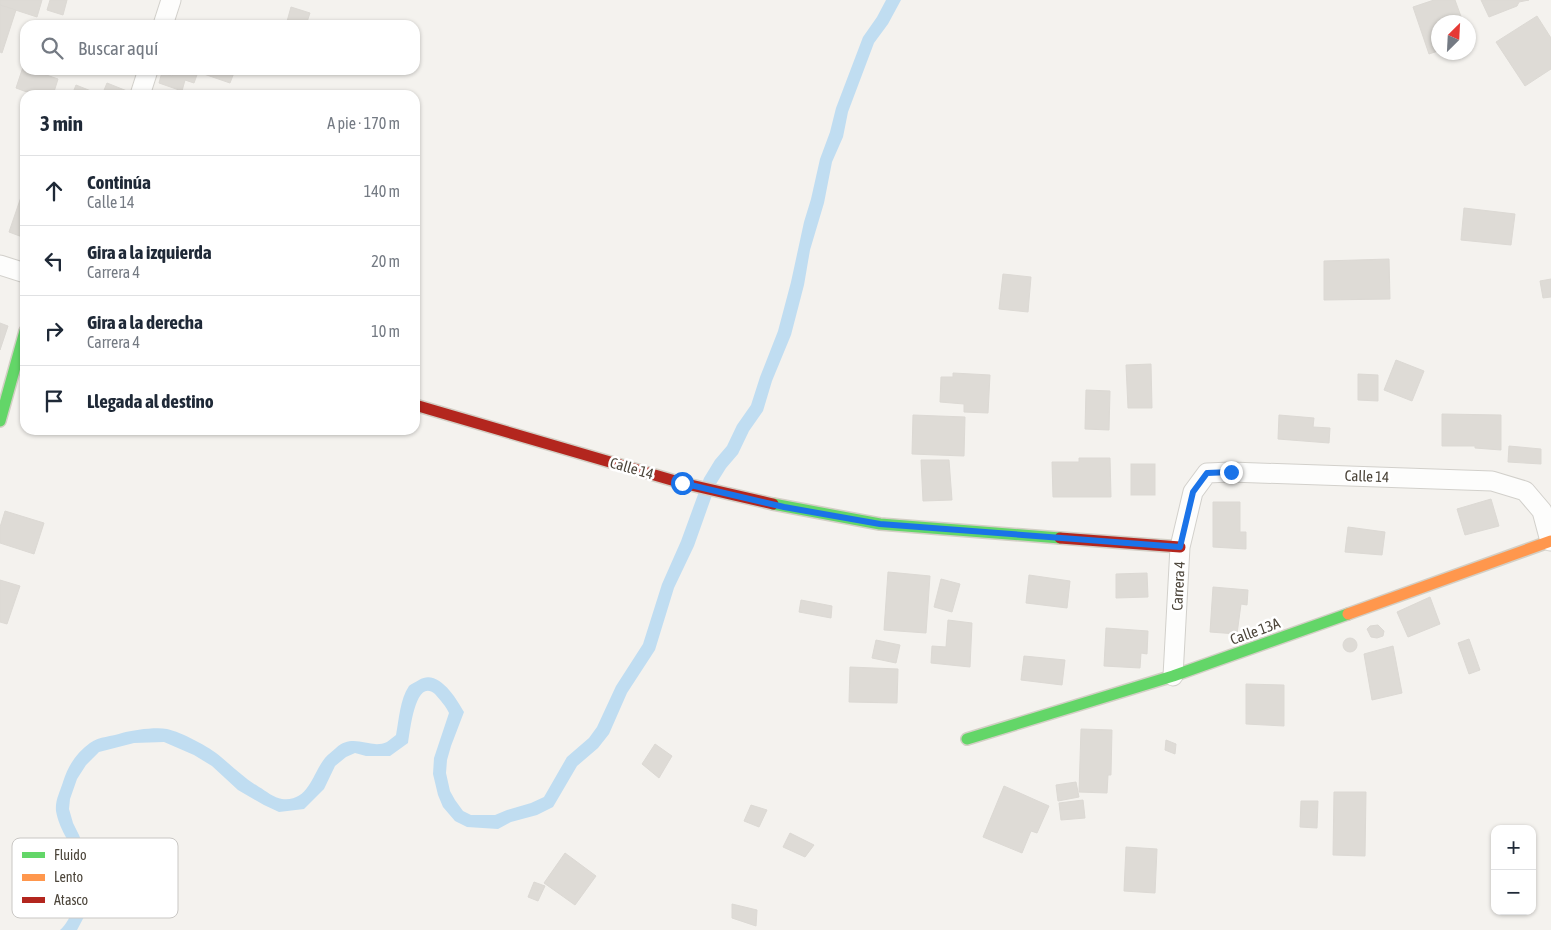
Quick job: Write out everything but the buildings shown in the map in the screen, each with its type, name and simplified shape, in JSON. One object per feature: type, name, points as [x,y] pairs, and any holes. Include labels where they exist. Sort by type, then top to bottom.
[{"type":"street","points":[[165,20],[171,0]]},
{"type":"street","points":[[142,90],[146,75]]},
{"type":"street","points":[[0,266],[20,272]]},
{"type":"street","points":[[0,421],[20,349]]},
{"type":"street","name":"Calle 14","points":[[420,406],[682,483],[784,507],[880,524],[1180,547]]},
{"type":"street","name":"Calle 14","points":[[1207,473],[1231,472],[1492,481],[1525,491],[1542,511],[1551,541]]},
{"type":"street","name":"Carrera 4","points":[[1173,676],[1180,547],[1193,492],[1207,473]]},
{"type":"street","name":"Calle 13A","points":[[966,739],[1173,676],[1551,541]]},
{"type":"water","points":[[886,0],[901,0],[888,24],[874,43],[848,112],[843,137],[832,162],[824,203],[810,250],[804,285],[791,335],[772,381],[763,411],[749,431],[738,454],[716,484],[694,546],[674,588],[655,650],[627,693],[609,734],[598,748],[577,766],[553,807],[537,815],[511,822],[498,829],[467,827],[455,821],[443,807],[433,774],[434,758],[449,713],[445,705],[435,694],[428,691],[423,693],[418,699],[412,718],[408,743],[390,756],[366,756],[355,753],[346,757],[335,766],[324,789],[304,809],[279,812],[264,805],[238,790],[212,766],[194,755],[164,742],[134,743],[99,752],[86,765],[77,779],[70,799],[69,809],[80,838],[66,838],[56,811],[57,800],[73,760],[85,747],[94,741],[144,729],[167,729],[210,749],[248,780],[273,796],[291,799],[304,792],[325,758],[343,743],[356,741],[381,744],[396,735],[406,691],[409,686],[426,677],[433,678],[446,686],[464,712],[451,746],[446,773],[450,791],[463,811],[471,815],[495,815],[544,797],[567,757],[589,738],[597,727],[616,686],[643,644],[662,584],[681,541],[704,478],[715,460],[727,446],[737,425],[751,405],[778,331],[820,159],[836,108],[863,37]]},
{"type":"water","points":[[69,918],[83,918],[77,930],[60,930]]},
{"type":"traffic: fast","points":[[0,421],[20,349]]},
{"type":"traffic: fast","points":[[773,504],[880,524],[1060,538]]},
{"type":"traffic: fast","points":[[967,739],[1173,676],[1348,614]]},
{"type":"traffic: slow","points":[[1348,614],[1551,541]]},
{"type":"traffic: jam","points":[[420,406],[682,483],[773,504]]},
{"type":"traffic: jam","points":[[1060,538],[1180,547]]},
{"type":"route","points":[[682,483],[784,507],[880,524],[1180,547],[1193,492],[1207,473],[1231,472]]}]
